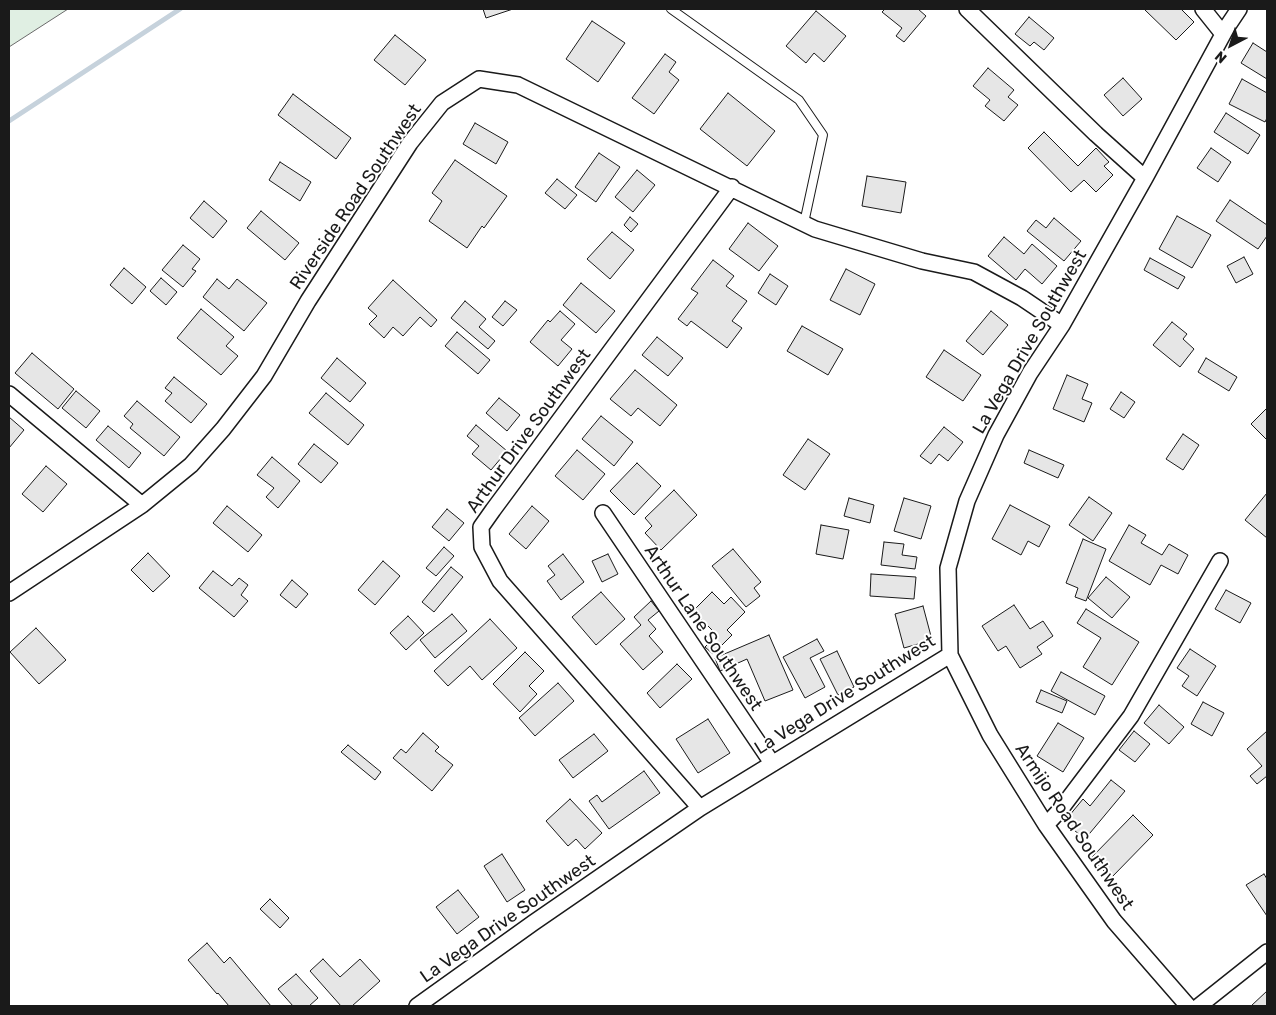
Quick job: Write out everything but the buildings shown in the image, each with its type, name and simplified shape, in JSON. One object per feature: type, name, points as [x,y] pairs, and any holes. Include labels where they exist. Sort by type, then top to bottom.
[{"type":"street","points":[[966,9],[1096,134],[1145,178]]},
{"type":"street","points":[[1203,9],[1223,34]]},
{"type":"street","name":"La Vega Drive Southwest","points":[[417,1006],[533,923],[700,808],[950,655],[948,568],[967,501],[996,435],[1030,372],[1062,325],[1223,34],[1239,9]]},
{"type":"street","name":"Riverside Road Southwest","points":[[9,593],[142,505],[191,465],[223,429],[264,376],[308,301],[410,143],[442,103],[479,79],[518,85],[732,187],[815,229],[922,261],[974,272],[1022,298],[1062,325]]},
{"type":"street","name":"Arthur Drive Southwest","points":[[700,808],[500,581],[482,547],[481,527],[732,187]]},
{"type":"street","points":[[9,394],[142,505]]},
{"type":"street","name":"Arthur Lane Southwest","points":[[603,513],[772,763]]},
{"type":"street","points":[[1046,825],[1060,810],[1131,716],[1220,561]]},
{"type":"street","name":"Armijo Road Southwest","points":[[950,655],[990,734],[1046,825],[1114,921],[1188,1006]]},
{"type":"street","points":[[1199,1006],[1267,952]]},
{"type":"lane","points":[[671,9],[799,100],[823,135],[804,223]]},
{"type":"green space","points":[[9,9],[68,9],[9,47]]},
{"type":"waterway","points":[[9,121],[180,9]]}]
